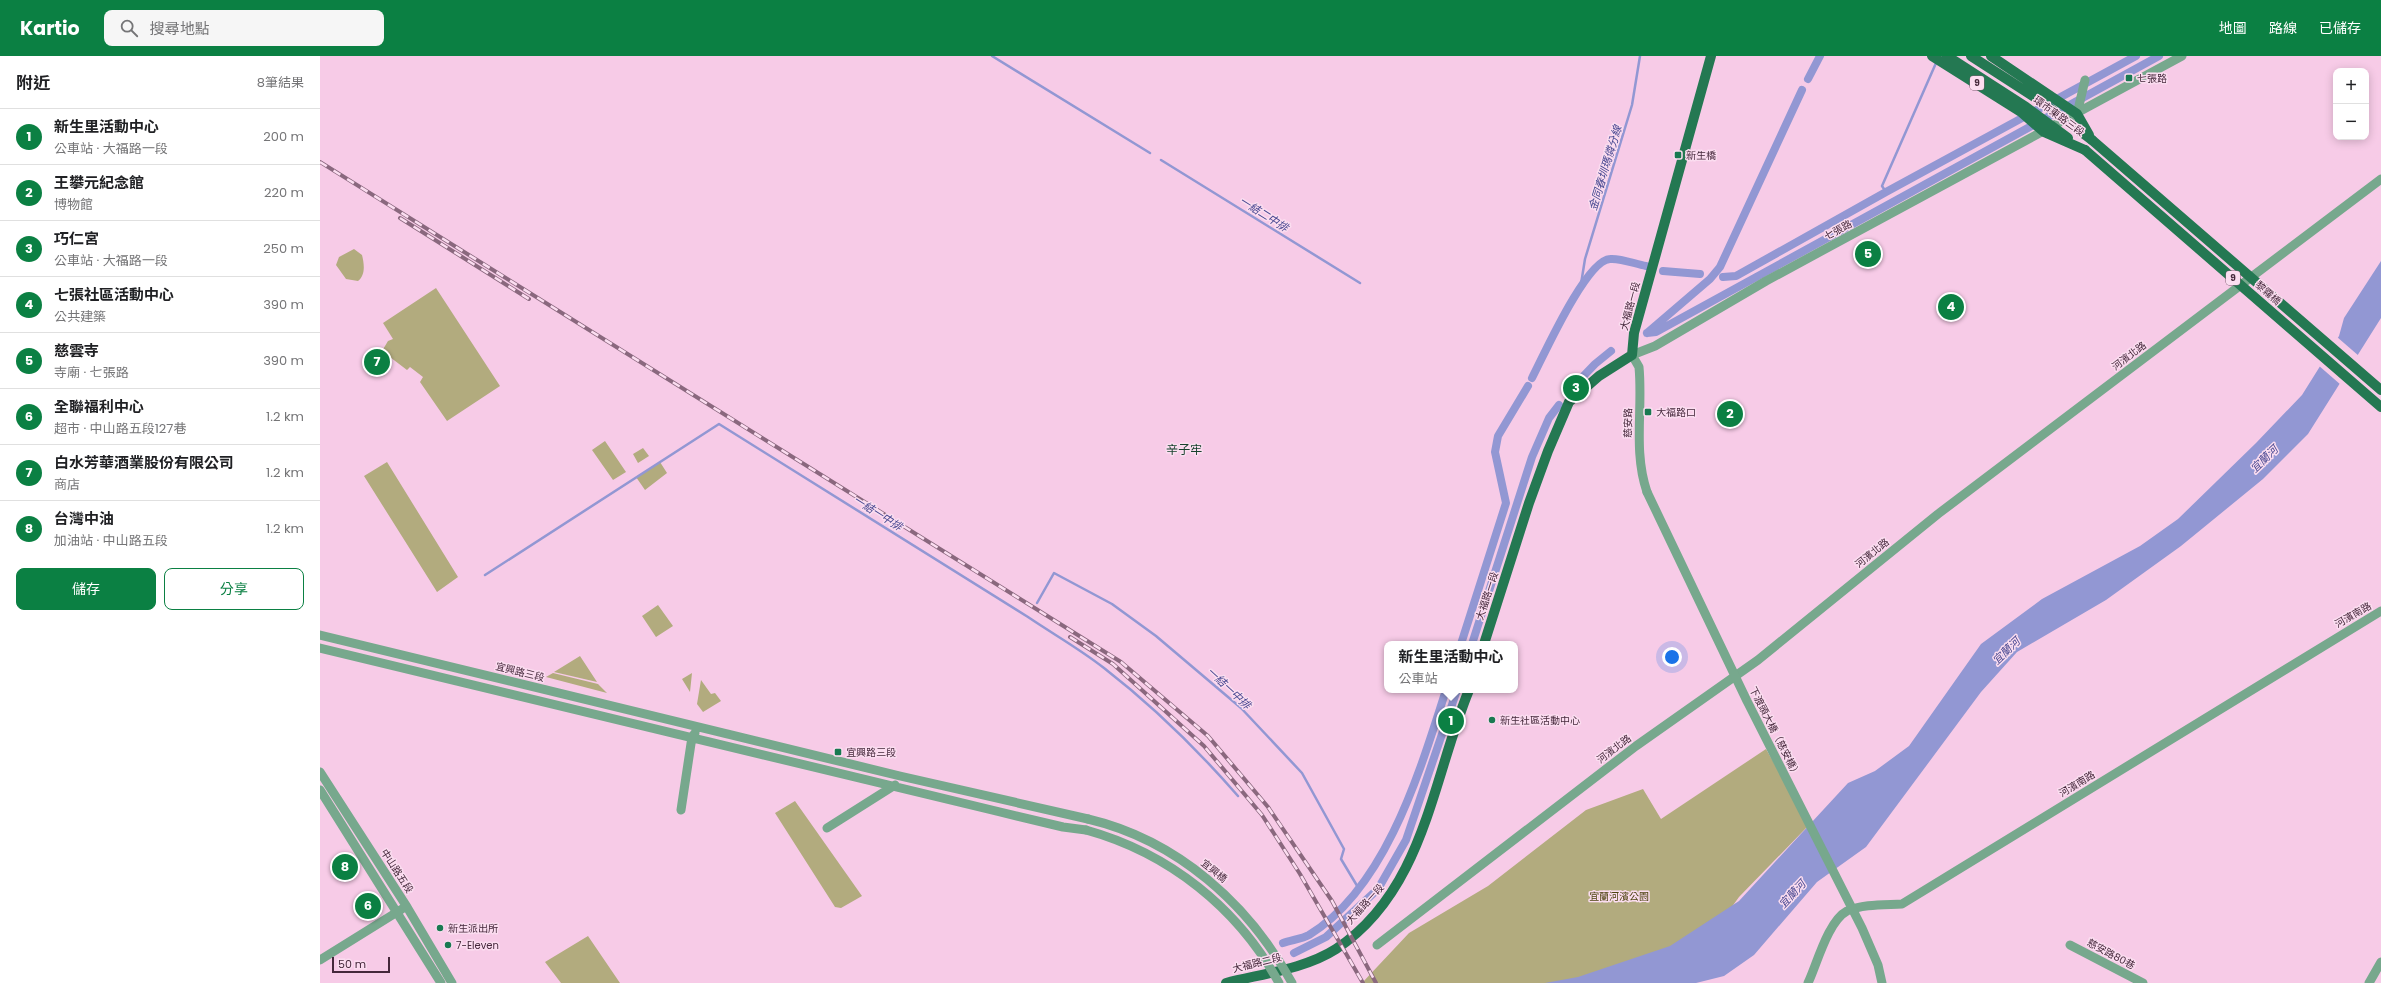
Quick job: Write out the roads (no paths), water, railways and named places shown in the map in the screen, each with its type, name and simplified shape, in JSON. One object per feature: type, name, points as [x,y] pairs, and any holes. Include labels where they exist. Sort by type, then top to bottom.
[{"type":"main road","name":"大福路一段","points":[[1485,641],[1528,503],[1548,450],[1569,402],[1599,376],[1632,355],[1634,333],[1711,56]]},
{"type":"main road","name":"環市東路三段","points":[[1932,56],[2024,110]]},
{"type":"main road","name":"環市東路三段","points":[[1947,56],[2024,110],[2049,130],[2085,150]]},
{"type":"main road","name":"環市東路三段","points":[[1971,56],[2036,98],[2092,140]]},
{"type":"main road","name":"環市東路三段","points":[[1991,56],[2076,114],[2092,140]]},
{"type":"main road","name":"黎霧橋","points":[[2092,140],[2381,390]]},
{"type":"main road","name":"黎霧橋","points":[[2085,150],[2381,407]]},
{"type":"main road","name":"大福路一段","points":[[1293,966],[1335,950],[1371,918],[1391,896],[1408,868],[1427,819],[1468,693]]},
{"type":"main road","name":"大福路二段","points":[[1226,983],[1293,966]]},
{"type":"street","name":"七張路","points":[[1632,355],[1654,346],[1766,281],[2049,130],[2182,56]]},
{"type":"street","points":[[2076,114],[2086,80]]},
{"type":"street","name":"河濱北路","points":[[1378,945],[1636,746],[1758,660],[1938,514],[2381,180]]},
{"type":"street","name":"慈安路","points":[[1632,355],[1639,367],[1639,458],[1641,474],[1647,492]]},
{"type":"street","name":"下渡頭大橋（慈安橋）","points":[[1647,492],[1747,701],[1862,928],[1878,965],[1882,983]]},
{"type":"street","name":"河濱南路","points":[[1808,983],[1836,921],[1847,912],[1869,906],[1902,904],[2381,611]]},
{"type":"street","name":"宜興路三段","points":[[320,634],[900,776],[1088,819]]},
{"type":"street","points":[[320,648],[692,737],[893,787],[1063,827],[1086,830],[1129,844],[1150,854],[1183,875],[1205,892],[1243,929],[1264,956],[1279,983]]},
{"type":"street","points":[[681,810],[692,737],[699,726]]},
{"type":"street","name":"中山路五段","points":[[320,772],[407,907],[452,983]]},
{"type":"street","points":[[827,828],[893,787],[900,776]]},
{"type":"street","name":"中山路五段","points":[[320,790],[398,911],[441,983]]},
{"type":"street","name":"宜興橋","points":[[1088,819],[1136,834],[1188,864],[1221,891],[1251,921],[1278,958],[1292,983]]},
{"type":"street","points":[[320,960],[398,911],[407,907]]},
{"type":"street","name":"慈安路80巷","points":[[2070,945],[2143,983]]},
{"type":"street","points":[[2370,983],[2381,962]]},
{"type":"water","name":"宜蘭河","points":[[2381,261],[2381,318],[2308,434],[2263,479],[2181,546],[2106,600],[2017,652],[1981,692],[1866,847],[1817,882],[1754,955],[1724,976],[1696,983],[1545,983],[1578,977],[1670,946],[1739,901],[1848,783],[1875,771],[1909,746],[1981,644],[2042,599],[2140,546],[2178,519],[2256,443],[2302,395],[2339,336],[2344,318]]},
{"type":"waterway","name":"一結二中排","points":[[992,56],[1150,153]]},
{"type":"waterway","name":"金同春圳瑪僯分線","points":[[1581,284],[1585,259],[1632,105],[1640,56]]},
{"type":"waterway","points":[[1808,79],[1820,56]]},
{"type":"waterway","points":[[1723,277],[1736,276],[1886,192],[2136,56]]},
{"type":"waterway","points":[[1647,333],[1656,332],[2159,56]]},
{"type":"waterway","points":[[1886,192],[1882,186],[1936,63]]},
{"type":"waterway","points":[[1647,333],[1710,279],[1720,267],[1802,90]]},
{"type":"waterway","name":"一結二中排","points":[[1161,160],[1360,283]]},
{"type":"waterway","points":[[1532,378],[1566,311],[1589,275],[1600,264],[1610,259],[1614,259],[1646,266]]},
{"type":"waterway","points":[[1663,271],[1700,274]]},
{"type":"waterway","points":[[1572,388],[1595,364],[1611,351]]},
{"type":"waterway","points":[[1462,641],[1506,503],[1495,452],[1498,436],[1528,386]]},
{"type":"waterway","points":[[1473,641],[1532,457],[1549,418],[1559,405]]},
{"type":"waterway","name":"一結一中排","points":[[485,575],[719,424],[1028,617]]},
{"type":"waterway","name":"一結一中排","points":[[1037,603],[1054,573],[1112,604],[1156,636],[1241,708],[1302,773],[1344,849],[1341,859],[1359,889]]},
{"type":"waterway","points":[[1028,617],[1095,661],[1140,697],[1191,745],[1238,796]]},
{"type":"waterway","points":[[1283,943],[1309,935],[1336,914],[1359,888],[1379,858],[1397,825],[1412,791],[1445,693]]},
{"type":"waterway","points":[[1294,953],[1326,937],[1378,889],[1406,840],[1456,693]]},
{"type":"railway","points":[[320,162],[1121,662],[1208,736],[1268,807],[1332,901],[1376,983]]},
{"type":"railway","points":[[400,218],[529,299]]},
{"type":"railway","points":[[1070,637],[1113,664],[1204,746],[1262,815],[1300,874],[1363,983]]},
{"type":"place","name":"七張路","points":[[2129,78]]},
{"type":"place","name":"新生橋","points":[[1678,155]]},
{"type":"place","name":"慈雲寺","points":[[1868,254]]},
{"type":"place","name":"七張社區活動中心","points":[[1951,307]]},
{"type":"place","name":"白水芳華酒業股份有限公司","points":[[377,362]]},
{"type":"place","name":"巧仁宮","points":[[1576,388]]},
{"type":"place","name":"大福路口","points":[[1648,412]]},
{"type":"place","name":"王攀元紀念館","points":[[1730,414]]},
{"type":"place","name":"新生社區活動中心","points":[[1492,720]]},
{"type":"place","name":"新生里活動中心","points":[[1451,721]]},
{"type":"place","name":"宜興路三段","points":[[838,752]]},
{"type":"place","name":"台灣中油","points":[[345,867]]},
{"type":"place","name":"全聯福利中心","points":[[368,906]]},
{"type":"place","name":"新生派出所","points":[[440,928]]},
{"type":"place","name":"7-Eleven","points":[[448,945]]},
{"type":"district","name":"辛子牢","points":[[1184,449]]},
{"type":"park label","name":"宜蘭河濱公園","points":[[1619,896]]}]
